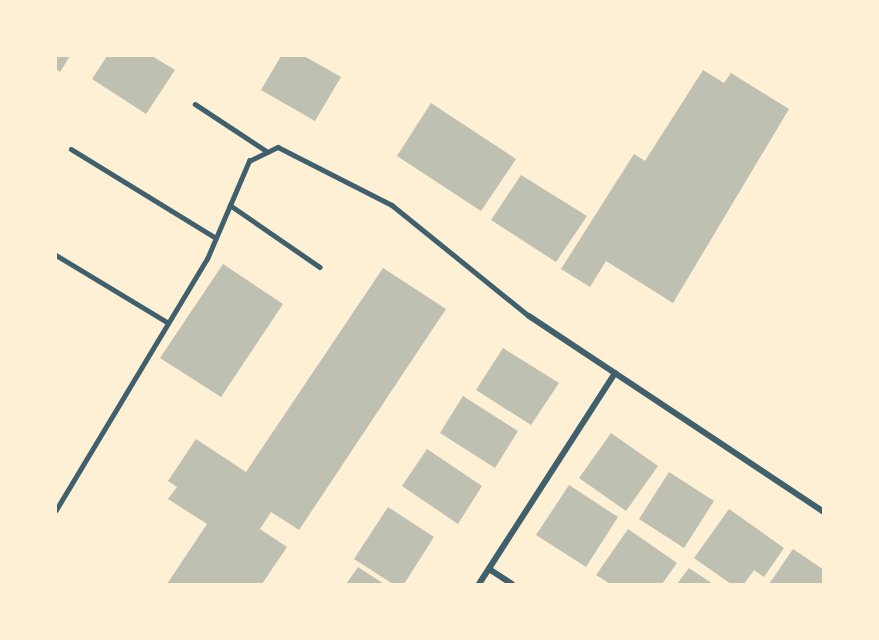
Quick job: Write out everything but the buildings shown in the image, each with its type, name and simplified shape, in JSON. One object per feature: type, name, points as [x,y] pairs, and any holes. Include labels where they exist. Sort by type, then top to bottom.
[{"type":"street","points":[[529,316],[824,512]]},
{"type":"street","points":[[479,585],[615,373]]},
{"type":"street","points":[[489,569],[512,585]]},
{"type":"lane","points":[[195,104],[268,152]]},
{"type":"lane","points":[[56,510],[96,436],[139,377],[166,322],[216,238],[249,162],[278,147],[392,205],[529,316]]},
{"type":"lane","points":[[71,149],[216,238]]},
{"type":"lane","points":[[230,205],[320,267]]},
{"type":"lane","points":[[56,255],[166,322]]}]
